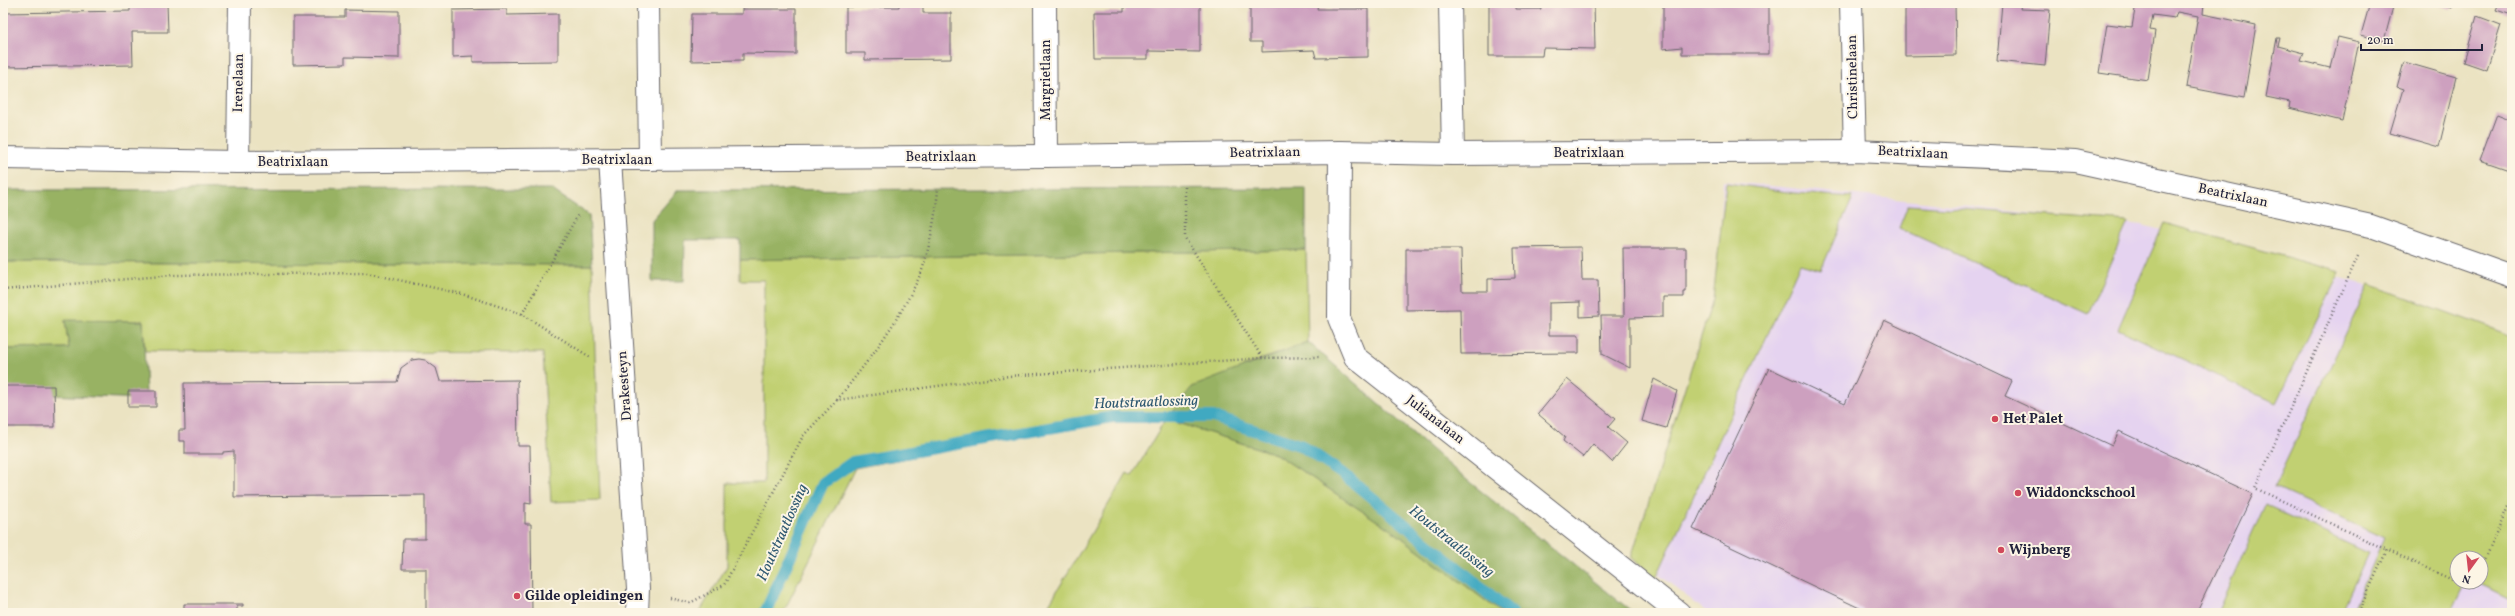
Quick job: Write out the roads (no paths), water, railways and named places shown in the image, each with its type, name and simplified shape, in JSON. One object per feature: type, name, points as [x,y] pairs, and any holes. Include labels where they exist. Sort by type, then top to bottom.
[{"type":"street","name":"Irenelaan","points":[[238,162],[240,3]]},
{"type":"street","points":[[648,3],[650,159]]},
{"type":"street","name":"Margrietlaan","points":[[1045,3],[1046,156]]},
{"type":"street","points":[[1450,3],[1453,154]]},
{"type":"street","name":"Christinelaan","points":[[1851,3],[1855,151]]},
{"type":"street","name":"Beatrixlaan","points":[[3,158],[238,162],[610,160],[1340,152],[1453,154],[1855,151],[2075,161],[2371,226],[2512,276]]},
{"type":"street","name":"Julianalaan","points":[[1340,152],[1339,318],[1355,357],[1679,613]]},
{"type":"street","name":"Drakesteyn","points":[[610,160],[638,589],[636,613]]},
{"type":"waterway","name":"Houtstraatlossing","points":[[765,613],[823,483],[853,462],[1112,417],[1213,417],[1302,446],[1347,477],[1512,613]]},
{"type":"place","name":"Het Palet","points":[[1995,419]]},
{"type":"place","name":"Widdonckschool","points":[[2018,493]]},
{"type":"place","name":"Wijnberg","points":[[2001,550]]},
{"type":"place","name":"Gilde opleidingen","points":[[517,596]]}]
